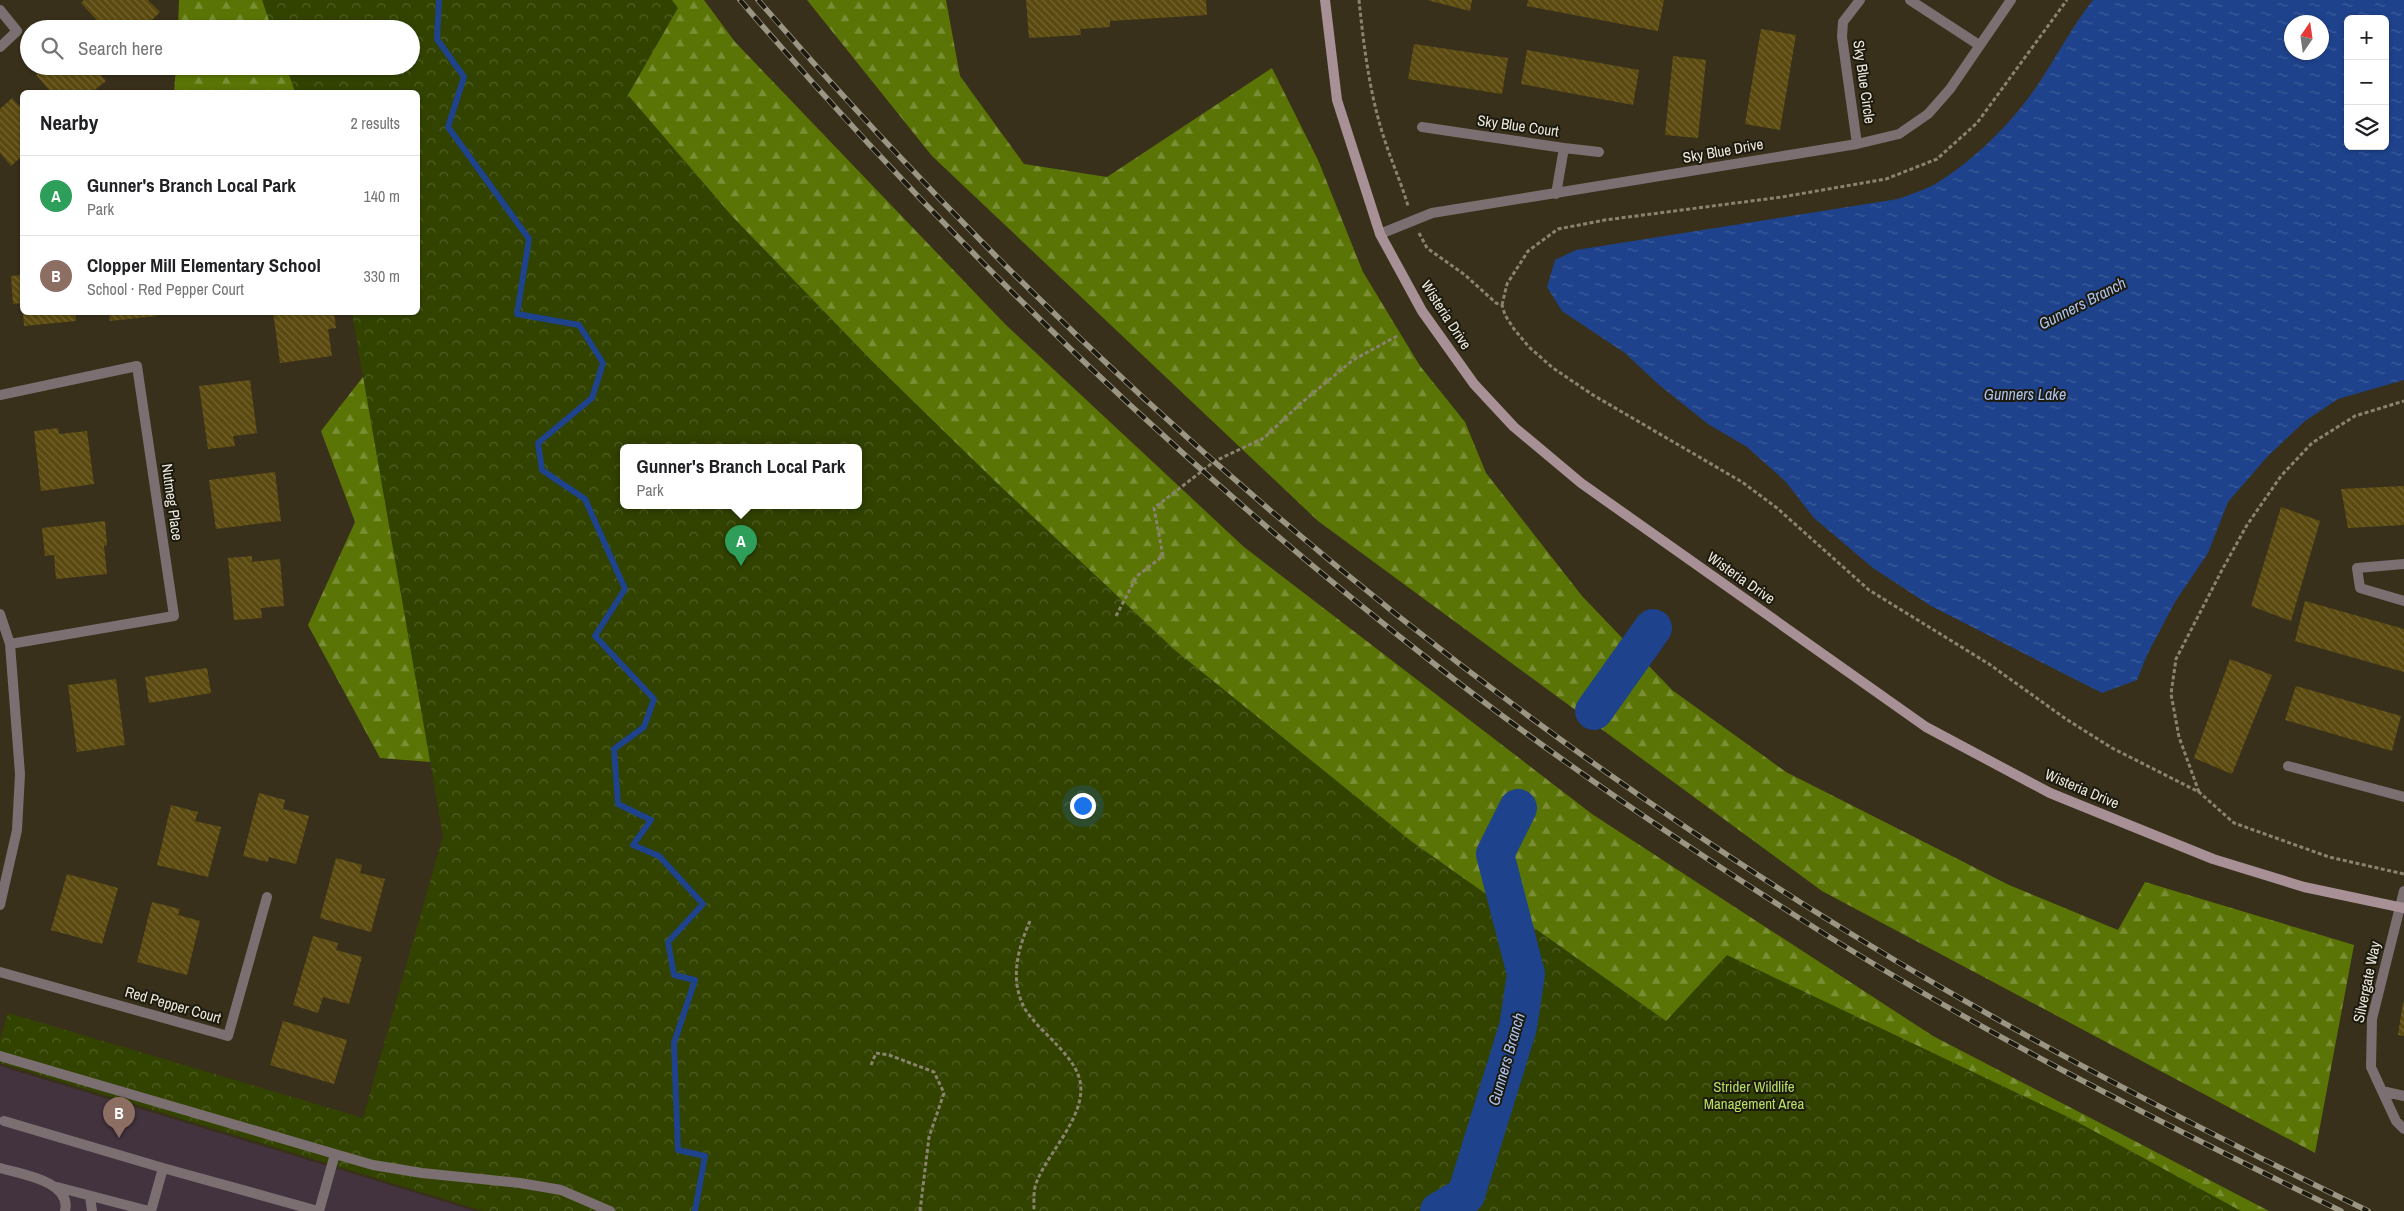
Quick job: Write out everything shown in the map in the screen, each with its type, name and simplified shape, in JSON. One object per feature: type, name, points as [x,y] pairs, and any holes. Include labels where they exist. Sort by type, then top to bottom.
[{"type":"street","name":"Wisteria Drive","points":[[1325,0],[1337,100],[1380,234],[1422,311],[1474,384],[1514,427],[1581,483],[1926,727],[2050,793],[2213,859],[2304,887],[2402,908]]},
{"type":"street","name":"Sky Blue Circle","points":[[1857,144],[1842,37],[1843,22],[1860,0]]},
{"type":"street","points":[[1910,0],[1979,44]]},
{"type":"street","name":"Sky Blue Drive","points":[[1380,234],[1432,213],[1857,144],[1899,134],[1928,114],[1950,89],[1979,44],[2011,0]]},
{"type":"street","points":[[0,10],[17,31],[0,47]]},
{"type":"street","name":"Sky Blue Court","points":[[1422,127],[1564,148],[1556,194]]},
{"type":"street","points":[[1564,148],[1599,152]]},
{"type":"street","name":"Nutmeg Place","points":[[0,394],[137,366],[174,616],[10,644]]},
{"type":"street","points":[[2404,564],[2357,568],[2360,588],[2404,601]]},
{"type":"street","points":[[0,614],[10,644],[20,774],[17,830],[3,881],[0,905]]},
{"type":"street","points":[[2288,766],[2404,797]]},
{"type":"street","name":"Silvergate Way","points":[[2404,891],[2402,908],[2383,971],[2372,1019],[2371,1067],[2396,1121],[2404,1129]]},
{"type":"street","name":"Red Pepper Court","points":[[0,972],[228,1036],[267,897]]},
{"type":"street","points":[[0,1056],[373,1165],[520,1183],[561,1190],[610,1211]]},
{"type":"street","points":[[2382,1092],[2404,1096]]},
{"type":"street","points":[[4,1122],[318,1211],[335,1154]]},
{"type":"street","points":[[0,1168],[43,1180],[57,1187],[150,1211],[163,1168]]},
{"type":"street","points":[[57,1187],[64,1198],[65,1211]]},
{"type":"street","points":[[90,1196],[92,1211]]},
{"type":"path","points":[[1359,0],[1364,45],[1374,99],[1386,144],[1414,221],[1427,248],[1465,276],[1496,303],[1502,305]]},
{"type":"path","points":[[2067,0],[1977,123],[1937,159],[1886,179],[1782,197],[1604,220],[1558,229],[1528,251],[1507,284],[1502,305],[1505,315],[1529,347],[1552,368],[1594,395],[1742,482],[1778,508],[1869,590],[1989,664],[2066,719],[2112,748],[2199,792],[2234,823],[2260,834],[2329,857],[2404,874]]},
{"type":"path","points":[[1116,616],[1137,576],[1162,556],[1154,508],[1215,461],[1264,438],[1300,404],[1354,360],[1399,335]]},
{"type":"path","points":[[2199,792],[2179,737],[2171,694],[2176,658],[2222,570],[2247,525],[2281,476],[2312,443],[2356,416],[2404,401]]},
{"type":"path","points":[[1030,921],[1019,951],[1016,966],[1017,990],[1025,1010],[1075,1067],[1080,1081],[1080,1100],[1037,1181],[1034,1211]]},
{"type":"path","points":[[871,1065],[876,1053],[889,1055],[934,1072],[944,1093],[929,1137],[920,1211]]},
{"type":"shaded area","points":[[0,1066],[475,1211],[0,1211]]},
{"type":"green space","name":"Strider Wildlife Management Area","points":[[179,0],[704,0],[735,42],[1005,324],[1244,547],[1592,814],[1933,1036],[2269,1211],[1004,1211],[480,766],[380,758],[308,625],[355,522],[321,431],[393,338],[415,315],[420,315],[420,90],[174,90],[175,75],[420,75],[420,20],[178,20]]},
{"type":"green space","name":"Strider Wildlife Management Area","points":[[262,0],[672,0],[678,8],[628,95],[732,216],[872,361],[996,482],[1176,651],[1411,841],[1666,1021],[1727,955],[2070,1118],[2241,1211],[483,1211],[0,1063],[0,1040],[8,1013],[363,1118],[443,836],[352,315],[420,315],[420,90],[294,90],[289,75],[420,75],[420,20],[269,20]]},
{"type":"green space","points":[[807,0],[946,0],[960,76],[1024,164],[1107,177],[1272,68],[1318,160],[1363,272],[1420,366],[1465,422],[1486,473],[1582,596],[1672,690],[1786,772],[2009,885],[2118,930],[2145,882],[2354,945],[2315,1153],[1822,891],[1318,521],[932,156]]},
{"type":"water","name":"Gunners Lake","points":[[2093,0],[2404,0],[2404,380],[2338,399],[2305,421],[2268,456],[2228,502],[2208,553],[2175,602],[2147,655],[2137,680],[2102,693],[1931,606],[1873,568],[1814,518],[1786,482],[1747,447],[1708,424],[1658,384],[1625,353],[1562,311],[1547,287],[1555,260],[1576,250],[1898,199],[1923,190],[1952,173],[1966,162],[2007,124],[2031,95],[2072,29]]},
{"type":"building","points":[[84,0],[148,0],[160,12],[152,20],[97,20],[81,3]]},
{"type":"building","points":[[1026,0],[1206,0],[1207,15],[1110,21],[1110,27],[1080,29],[1081,35],[1029,38]]},
{"type":"building","points":[[1427,0],[1472,0],[1470,11]]},
{"type":"building","points":[[1528,0],[1664,0],[1658,31],[1527,6]]},
{"type":"building","points":[[1761,29],[1796,35],[1780,130],[1745,124]]},
{"type":"building","points":[[1414,44],[1508,58],[1502,94],[1408,79]]},
{"type":"building","points":[[1527,50],[1639,70],[1633,105],[1521,84]]},
{"type":"building","points":[[1673,56],[1706,60],[1698,138],[1665,135]]},
{"type":"building","points":[[36,75],[101,75],[106,81],[95,90],[49,90]]},
{"type":"building","points":[[12,98],[20,107],[20,158],[11,166],[0,153],[0,109]]},
{"type":"building","points":[[20,275],[20,303],[13,304],[11,276]]},
{"type":"building","points":[[23,315],[75,315],[76,321],[24,326]]},
{"type":"building","points":[[109,315],[157,316],[110,321]]},
{"type":"building","points":[[273,315],[334,315],[336,328],[328,329],[332,356],[280,363]]},
{"type":"building","points":[[250,380],[257,433],[233,436],[235,446],[208,449],[199,386]]},
{"type":"building","points":[[58,428],[59,434],[87,431],[94,484],[41,491],[34,431]]},
{"type":"building","points":[[275,472],[281,521],[216,529],[209,480]]},
{"type":"building","points":[[2404,486],[2404,525],[2348,528],[2341,489]]},
{"type":"building","points":[[2281,507],[2320,521],[2291,621],[2251,606]]},
{"type":"building","points":[[105,521],[107,545],[104,546],[107,574],[56,579],[54,555],[45,556],[42,528]]},
{"type":"building","points":[[252,556],[252,562],[280,559],[284,606],[261,608],[262,618],[234,620],[228,558]]},
{"type":"building","points":[[2305,601],[2404,629],[2404,672],[2295,641]]},
{"type":"building","points":[[2230,659],[2272,675],[2232,774],[2194,758]]},
{"type":"building","points":[[207,668],[211,693],[149,703],[145,677]]},
{"type":"building","points":[[116,679],[125,745],[77,752],[68,685]]},
{"type":"building","points":[[2296,686],[2401,716],[2392,751],[2285,720]]},
{"type":"building","points":[[259,793],[285,800],[283,809],[309,816],[296,864],[269,857],[268,862],[243,856]]},
{"type":"building","points":[[171,805],[198,812],[195,821],[221,827],[208,877],[157,865]]},
{"type":"building","points":[[336,858],[362,865],[360,873],[385,879],[371,932],[320,918]]},
{"type":"building","points":[[67,874],[118,888],[102,944],[51,930]]},
{"type":"building","points":[[152,902],[180,909],[178,915],[200,921],[187,975],[137,962]]},
{"type":"building","points":[[313,936],[338,943],[336,950],[362,957],[349,1004],[323,997],[318,1013],[293,1005]]},
{"type":"building","points":[[2404,1003],[2404,1036],[2398,1035]]},
{"type":"building","points":[[283,1021],[347,1040],[334,1084],[270,1065]]},
{"type":"waterway","points":[[439,0],[437,39],[464,77],[448,127],[529,239],[517,314],[579,325],[603,363],[592,398],[538,443],[542,470],[585,499],[625,589],[595,636],[654,699],[644,727],[614,749],[618,804],[651,820],[633,845],[659,856],[703,904],[668,942],[674,975],[695,980],[674,1043],[678,1150],[705,1156],[695,1211]]},
{"type":"waterway","name":"Gunners Branch","points":[[1594,711],[1653,628]]},
{"type":"waterway","name":"Gunners Branch","points":[[1439,1211],[1466,1195],[1518,1027],[1526,974],[1495,854],[1518,808]]},
{"type":"railway","points":[[740,0],[820,91],[902,179],[986,266],[1072,350],[1160,433],[1250,513],[1343,591],[1480,699],[1569,764],[1659,826],[1750,887],[1862,957],[1928,996],[2064,1071],[2341,1211]]},
{"type":"railway","points":[[758,0],[874,129],[994,254],[1119,375],[1248,491],[1380,602],[1517,707],[1658,808],[1803,904],[1941,987],[2152,1103],[2368,1211]]},
{"type":"place","name":"Gunner's Branch Local Park","points":[[741,566]]},
{"type":"place","name":"Clopper Mill Elementary School","points":[[119,1138]]}]
